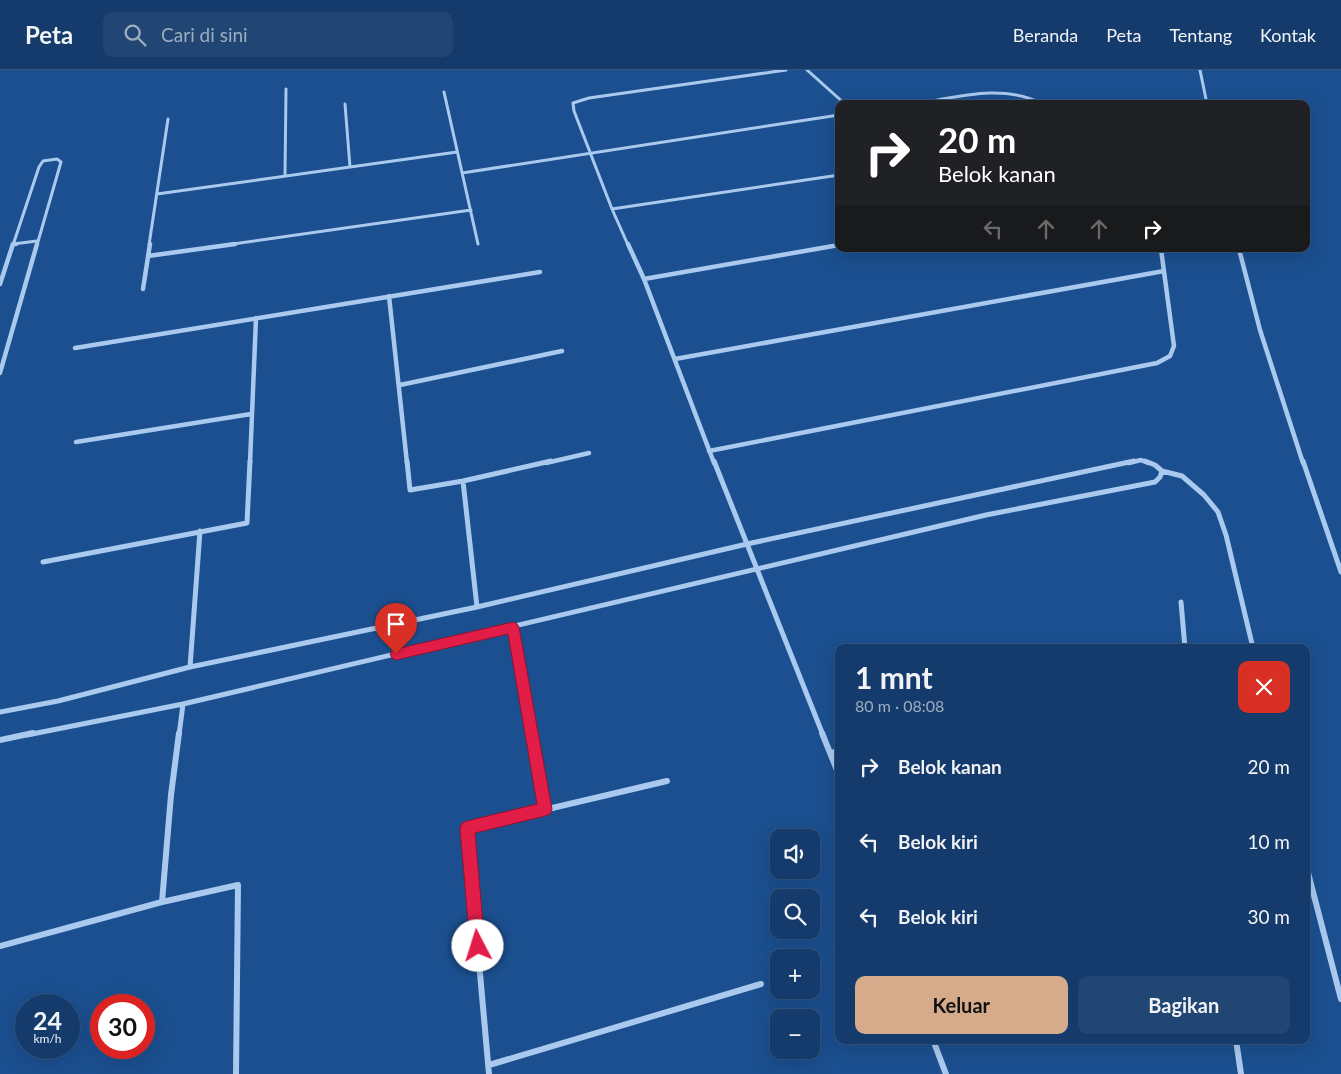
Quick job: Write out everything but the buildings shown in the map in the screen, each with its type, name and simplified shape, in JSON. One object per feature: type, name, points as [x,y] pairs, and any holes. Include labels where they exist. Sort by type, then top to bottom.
[{"type":"street","points":[[786,70],[578,100],[573,103],[574,111],[612,209],[644,279],[756,571],[835,764]]},
{"type":"street","points":[[807,70],[841,100]]},
{"type":"street","points":[[1200,70],[1206,100]]},
{"type":"street","points":[[285,176],[286,89]]},
{"type":"street","points":[[444,92],[478,244]]},
{"type":"street","points":[[941,100],[993,92],[1013,92],[1033,100]]},
{"type":"street","points":[[345,104],[350,167]]},
{"type":"street","points":[[462,173],[835,116]]},
{"type":"street","points":[[143,289],[168,118]]},
{"type":"street","points":[[157,194],[457,152]]},
{"type":"street","points":[[0,284],[39,167],[43,161],[57,159],[61,162],[0,373]]},
{"type":"street","points":[[612,209],[835,176]]},
{"type":"street","points":[[148,256],[471,210]]},
{"type":"street","points":[[13,244],[37,241]]},
{"type":"street","points":[[644,279],[835,246]]},
{"type":"street","points":[[710,451],[1157,362],[1170,356],[1174,346],[1162,252]]},
{"type":"street","points":[[1240,252],[1277,386],[1341,572]]},
{"type":"street","points":[[675,359],[1164,271]]},
{"type":"street","points":[[75,348],[540,272]]},
{"type":"street","points":[[389,296],[410,490],[463,481],[589,453]]},
{"type":"street","points":[[42,562],[247,523],[256,318]]},
{"type":"street","points":[[400,384],[562,350]]},
{"type":"street","points":[[76,442],[251,414]]},
{"type":"street","points":[[0,712],[58,701],[190,667],[477,607],[747,544],[1141,460],[1149,462],[1162,471],[1182,476],[1204,495],[1218,512],[1226,536],[1252,644]]},
{"type":"street","points":[[0,740],[183,704],[756,571],[986,515],[1155,482],[1160,477],[1162,471]]},
{"type":"street","points":[[463,481],[477,607]]},
{"type":"street","points":[[190,667],[200,531]]},
{"type":"street","points":[[1181,602],[1185,644]]},
{"type":"street","points":[[513,627],[545,809]]},
{"type":"street","points":[[162,902],[171,795],[183,704]]},
{"type":"street","points":[[831,753],[835,752]]},
{"type":"street","points":[[489,1074],[467,828],[667,781]]},
{"type":"street","points":[[1310,880],[1341,999]]},
{"type":"street","points":[[0,946],[162,902],[238,885],[236,1074]]},
{"type":"street","points":[[488,1066],[760,984]]},
{"type":"street","points":[[935,1044],[946,1074]]},
{"type":"street","points":[[1237,1044],[1241,1074]]},
{"type":"route","points":[[396,654],[513,627],[545,809],[467,828],[478,946]]}]
